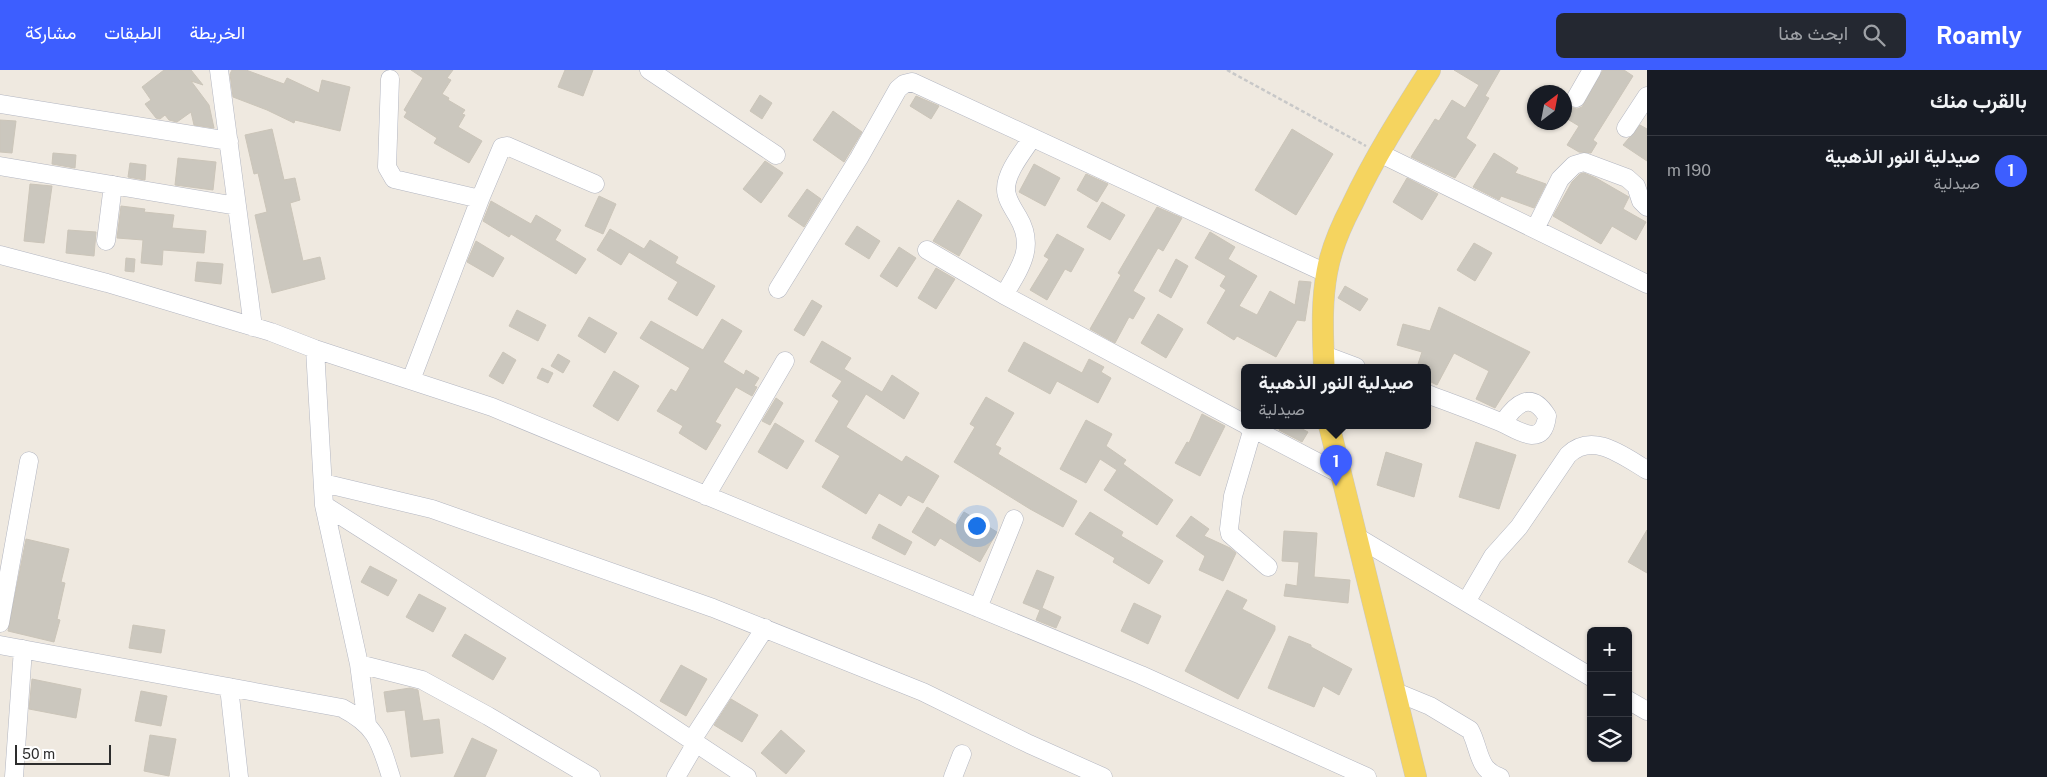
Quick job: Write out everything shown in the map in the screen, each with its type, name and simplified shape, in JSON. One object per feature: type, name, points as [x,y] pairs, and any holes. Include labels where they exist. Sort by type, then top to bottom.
[{"type":"main road","points":[[1324,361],[1322,329],[1326,273],[1340,229],[1379,153],[1430,70]]},
{"type":"main road","points":[[1330,429],[1416,777]]},
{"type":"street","points":[[219,70],[253,327]]},
{"type":"street","points":[[649,70],[776,155]]},
{"type":"street","points":[[1576,98],[1592,70]]},
{"type":"street","points":[[390,78],[387,168],[389,174],[394,178],[480,198]]},
{"type":"street","points":[[778,289],[859,158],[898,89],[904,84],[912,82],[1326,273]]},
{"type":"street","points":[[1626,128],[1647,96]]},
{"type":"street","points":[[0,104],[229,141]]},
{"type":"street","points":[[1004,295],[1021,264],[1027,241],[1023,225],[1007,197],[1006,187],[1015,166],[1032,138]]},
{"type":"street","points":[[411,380],[480,198],[502,148],[506,146],[596,184]]},
{"type":"street","points":[[1379,153],[1647,284]]},
{"type":"street","points":[[1535,229],[1560,179],[1574,165],[1584,162],[1627,178],[1636,186],[1641,201],[1647,207]]},
{"type":"street","points":[[0,166],[237,206]]},
{"type":"street","points":[[106,241],[113,185]]},
{"type":"street","points":[[927,250],[1004,295],[1241,422]]},
{"type":"street","points":[[0,255],[107,282],[253,327],[508,414],[1141,675],[1367,777]]},
{"type":"street","points":[[315,348],[324,505],[359,664],[367,724]]},
{"type":"street","points":[[706,496],[785,361]]},
{"type":"street","points":[[1324,361],[1340,364]]},
{"type":"street","points":[[1431,396],[1503,423]]},
{"type":"street","points":[[1247,429],[1233,496],[1229,529],[1230,534],[1268,567]]},
{"type":"street","points":[[1254,429],[1342,475]]},
{"type":"street","points":[[1466,602],[1493,556],[1519,527],[1574,449],[1583,446],[1608,446],[1647,470]]},
{"type":"street","points":[[0,623],[30,461]]},
{"type":"street","points":[[323,483],[432,509],[641,582],[765,628],[923,692],[1028,744],[1103,777]]},
{"type":"street","points":[[324,505],[747,777]]},
{"type":"street","points":[[978,608],[1014,519]]},
{"type":"street","points":[[1357,537],[1587,675]]},
{"type":"street","points":[[676,777],[694,742],[765,628]]},
{"type":"street","points":[[0,645],[342,708],[367,724],[377,737],[391,777]]},
{"type":"street","points":[[14,777],[23,649]]},
{"type":"street","points":[[359,664],[422,680],[488,716],[590,777]]},
{"type":"street","points":[[229,686],[239,777]]},
{"type":"street","points":[[1396,692],[1430,706],[1470,730],[1481,761],[1489,771],[1500,777]]},
{"type":"street","points":[[1632,702],[1647,711]]},
{"type":"street","points":[[953,777],[962,754]]},
{"type":"path","points":[[1227,70],[1379,153]]},
{"type":"building","points":[[164,70],[191,70],[203,85],[191,81],[209,105],[214,128],[194,125],[191,112],[177,122],[169,120],[165,115],[160,119],[156,118],[145,104],[151,100],[142,87]]},
{"type":"building","points":[[232,70],[246,70],[284,84],[287,78],[319,93],[322,80],[350,87],[340,131],[295,120],[294,123],[233,97],[230,74]]},
{"type":"building","points":[[411,70],[453,70],[447,78],[451,80],[442,94],[465,110],[462,114],[465,115],[458,127],[482,141],[469,163],[434,143],[437,138],[404,117],[407,112],[404,110],[423,78]]},
{"type":"building","points":[[565,70],[593,70],[583,96],[558,87]]},
{"type":"building","points":[[1454,70],[1500,70],[1485,96],[1489,98],[1466,138],[1476,145],[1455,178],[1411,157],[1435,119],[1439,121],[1452,100],[1465,108],[1479,85]]},
{"type":"building","points":[[1603,70],[1624,70],[1633,76],[1593,140],[1597,143],[1591,153],[1579,152],[1567,145],[1579,126],[1572,122],[1572,108],[1577,109],[1582,107]]},
{"type":"building","points":[[760,95],[772,103],[762,119],[750,111]]},
{"type":"building","points":[[916,96],[939,106],[931,119],[910,106]]},
{"type":"building","points":[[833,111],[862,132],[844,162],[813,140]]},
{"type":"building","points":[[0,120],[16,121],[12,153],[0,152]]},
{"type":"building","points":[[1640,125],[1647,129],[1647,161],[1623,145]]},
{"type":"building","points":[[272,129],[284,180],[295,178],[300,200],[290,203],[303,261],[320,257],[325,279],[272,293],[255,215],[267,212],[258,173],[254,174],[245,135]]},
{"type":"building","points":[[1292,129],[1333,154],[1296,215],[1255,190]]},
{"type":"building","points":[[53,153],[76,155],[75,168],[52,164]]},
{"type":"building","points":[[1494,153],[1518,168],[1515,173],[1546,184],[1534,208],[1501,196],[1499,200],[1473,187]]},
{"type":"building","points":[[178,158],[216,162],[213,190],[175,185]]},
{"type":"building","points":[[765,161],[783,173],[761,203],[743,189]]},
{"type":"building","points":[[130,163],[146,165],[145,180],[128,177]]},
{"type":"building","points":[[1034,164],[1060,178],[1045,206],[1019,192]]},
{"type":"building","points":[[1584,173],[1629,197],[1623,209],[1646,222],[1636,240],[1612,226],[1601,244],[1553,216],[1572,182],[1580,174]]},
{"type":"building","points":[[1086,174],[1108,184],[1097,202],[1077,190]]},
{"type":"building","points":[[1407,178],[1438,194],[1422,220],[1393,202]]},
{"type":"building","points":[[30,184],[52,186],[44,243],[24,241]]},
{"type":"building","points":[[807,189],[821,199],[804,227],[788,216]]},
{"type":"building","points":[[599,196],[616,204],[603,234],[585,226]]},
{"type":"building","points":[[958,200],[982,215],[959,256],[933,241]]},
{"type":"building","points":[[491,201],[531,224],[536,215],[561,230],[555,240],[586,259],[576,274],[511,234],[509,237],[483,221]]},
{"type":"building","points":[[1102,202],[1125,215],[1110,240],[1087,227]]},
{"type":"building","points":[[121,206],[145,209],[144,212],[174,215],[172,228],[206,231],[204,253],[163,250],[162,265],[141,263],[143,240],[117,238]]},
{"type":"building","points":[[1157,207],[1182,218],[1163,251],[1158,248],[1133,291],[1145,298],[1133,319],[1129,317],[1115,343],[1090,329],[1121,275],[1118,273]]},
{"type":"building","points":[[857,226],[880,241],[869,259],[845,244]]},
{"type":"building","points":[[610,229],[644,249],[650,240],[678,257],[675,263],[715,286],[697,316],[668,299],[678,282],[629,252],[621,265],[597,250]]},
{"type":"building","points":[[68,230],[96,232],[94,256],[66,253]]},
{"type":"building","points":[[1210,232],[1235,247],[1228,259],[1257,276],[1239,306],[1257,315],[1270,291],[1295,305],[1299,281],[1311,282],[1305,321],[1297,320],[1276,357],[1237,336],[1234,340],[1207,323],[1226,290],[1220,286],[1226,276],[1195,258]]},
{"type":"building","points":[[1057,234],[1084,249],[1071,272],[1065,269],[1047,300],[1030,290],[1049,259],[1044,256]]},
{"type":"building","points":[[476,241],[504,258],[493,277],[467,262]]},
{"type":"building","points":[[1474,243],[1492,253],[1475,281],[1457,270]]},
{"type":"building","points":[[899,247],[916,258],[897,287],[880,276]]},
{"type":"building","points":[[126,258],[135,259],[134,272],[125,271]]},
{"type":"building","points":[[1176,259],[1188,266],[1171,298],[1159,291]]},
{"type":"building","points":[[197,262],[223,264],[221,284],[195,281]]},
{"type":"building","points":[[936,268],[955,279],[936,309],[918,298]]},
{"type":"building","points":[[1345,286],[1368,299],[1360,311],[1338,298]]},
{"type":"building","points":[[812,300],[822,306],[804,336],[794,330]]},
{"type":"building","points":[[1439,307],[1530,352],[1495,408],[1476,399],[1489,371],[1454,353],[1437,385],[1431,382],[1431,364],[1418,364],[1422,352],[1397,345],[1403,324],[1430,331]]},
{"type":"building","points":[[517,310],[546,325],[538,341],[509,326]]},
{"type":"building","points":[[1158,314],[1183,329],[1166,358],[1141,343]]},
{"type":"building","points":[[589,317],[617,333],[605,353],[578,336]]},
{"type":"building","points":[[722,319],[742,331],[723,362],[744,375],[746,370],[759,378],[754,386],[757,387],[752,396],[736,387],[715,422],[721,425],[706,450],[679,433],[683,426],[657,411],[671,389],[676,392],[690,368],[640,338],[651,321],[703,350]]},
{"type":"building","points":[[822,341],[851,358],[844,369],[882,392],[892,375],[919,393],[904,419],[866,394],[846,427],[902,462],[906,456],[939,476],[923,503],[908,495],[901,506],[879,493],[866,514],[822,487],[840,456],[815,441],[839,401],[832,396],[842,381],[810,362]]},
{"type":"building","points":[[1024,342],[1082,373],[1089,359],[1104,367],[1101,372],[1111,378],[1098,403],[1057,381],[1050,394],[1008,371]]},
{"type":"building","points":[[503,352],[516,360],[503,384],[489,376]]},
{"type":"building","points":[[558,354],[570,361],[563,373],[551,366]]},
{"type":"building","points":[[542,368],[553,373],[548,383],[537,378]]},
{"type":"building","points":[[614,371],[639,386],[618,421],[593,406]]},
{"type":"building","points":[[986,397],[1014,413],[995,445],[1001,448],[998,454],[1077,501],[1063,527],[954,462],[975,427],[970,424]]},
{"type":"building","points":[[776,398],[783,403],[770,425],[762,421]]},
{"type":"building","points":[[1202,414],[1225,426],[1200,476],[1175,463],[1187,442],[1189,443]]},
{"type":"building","points":[[1086,420],[1112,434],[1106,446],[1126,460],[1123,464],[1173,500],[1157,525],[1104,490],[1117,470],[1100,459],[1086,483],[1060,469]]},
{"type":"building","points":[[775,423],[804,441],[787,469],[758,452]]},
{"type":"building","points":[[1302,429],[1308,432],[1302,442],[1279,430]]},
{"type":"building","points":[[1476,442],[1516,455],[1499,509],[1459,497]]},
{"type":"building","points":[[1386,452],[1422,464],[1414,497],[1377,485]]},
{"type":"building","points":[[927,507],[956,525],[964,512],[997,532],[980,562],[940,538],[935,546],[912,532]]},
{"type":"building","points":[[1090,512],[1123,532],[1121,536],[1163,561],[1149,584],[1113,562],[1115,558],[1075,534]]},
{"type":"building","points":[[1191,516],[1209,529],[1204,536],[1230,548],[1236,553],[1223,581],[1199,570],[1205,556],[1176,536]]},
{"type":"building","points":[[879,524],[912,542],[905,555],[872,538]]},
{"type":"building","points":[[1647,530],[1647,573],[1628,562]]},
{"type":"building","points":[[1284,531],[1317,533],[1314,577],[1350,580],[1348,603],[1284,596],[1286,584],[1297,586],[1299,562],[1282,561]]},
{"type":"building","points":[[26,539],[69,549],[61,582],[65,583],[57,619],[60,620],[54,642],[8,631]]},
{"type":"building","points":[[370,566],[397,580],[388,596],[361,582]]},
{"type":"building","points":[[1037,570],[1054,577],[1042,608],[1061,617],[1056,628],[1036,620],[1040,610],[1023,603]]},
{"type":"building","points":[[1227,590],[1247,600],[1242,609],[1275,626],[1275,630],[1238,699],[1185,671]]},
{"type":"building","points":[[419,594],[446,608],[433,632],[406,617]]},
{"type":"building","points":[[1134,603],[1161,616],[1148,644],[1121,631]]},
{"type":"building","points":[[133,625],[165,630],[161,653],[129,648]]},
{"type":"building","points":[[465,634],[506,658],[493,680],[452,656]]},
{"type":"building","points":[[1289,636],[1311,645],[1311,647],[1352,669],[1339,695],[1323,686],[1314,707],[1268,688]]},
{"type":"building","points":[[681,665],[707,679],[686,716],[660,701]]},
{"type":"building","points":[[32,679],[81,689],[76,718],[29,709]]},
{"type":"building","points":[[410,688],[418,690],[423,721],[439,719],[443,753],[411,757],[405,710],[387,712],[384,692]]},
{"type":"building","points":[[141,691],[167,696],[161,726],[135,721]]},
{"type":"building","points":[[731,699],[758,715],[742,742],[714,725]]},
{"type":"building","points":[[781,730],[805,751],[786,774],[761,753]]},
{"type":"building","points":[[150,735],[176,739],[169,776],[144,771]]},
{"type":"building","points":[[472,738],[497,750],[485,777],[454,777]]},
{"type":"place","name":"صيدلية النور الذهبية","points":[[1336,486]]}]
